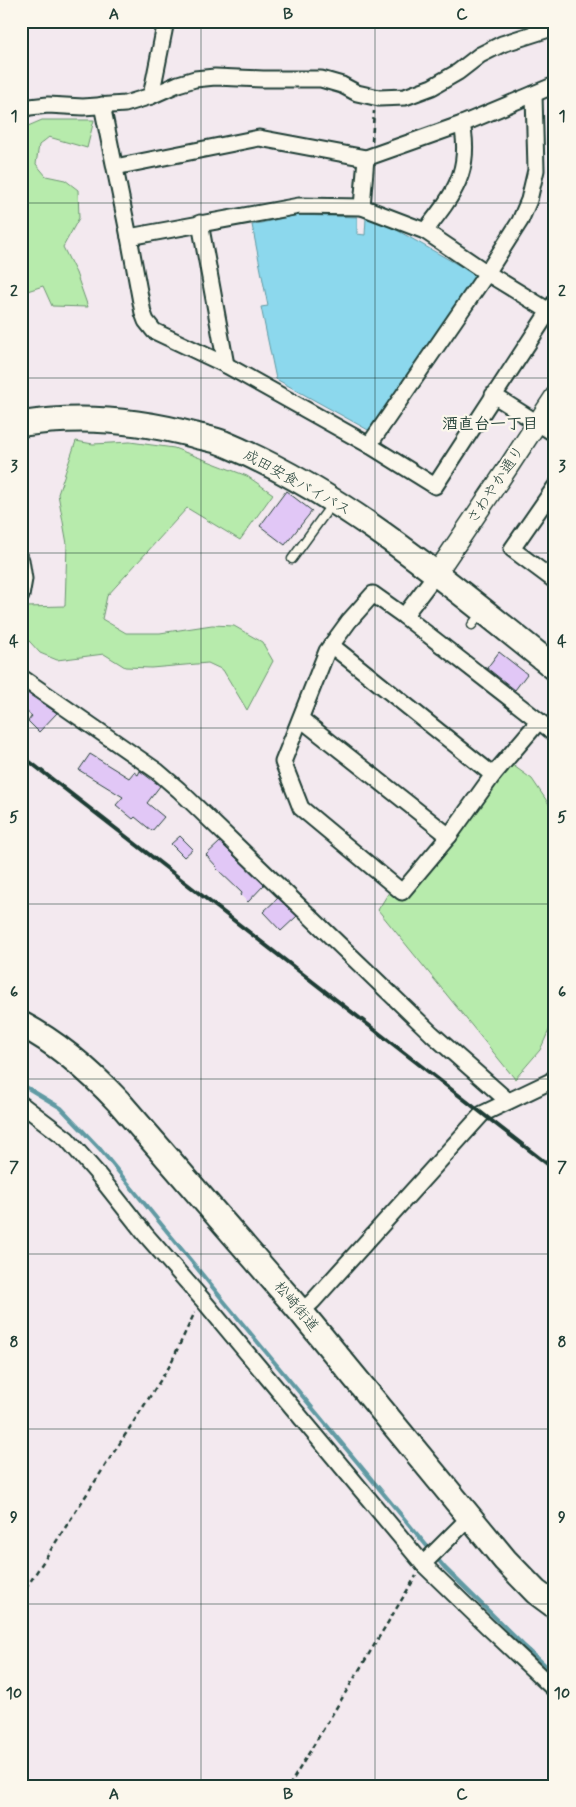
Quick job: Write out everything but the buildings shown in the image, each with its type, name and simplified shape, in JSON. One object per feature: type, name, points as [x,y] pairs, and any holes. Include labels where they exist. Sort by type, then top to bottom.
[{"type":"main road","name":"成田安食バイパス","points":[[21,424],[44,421],[112,421],[145,424],[222,442],[278,469],[334,500],[436,574],[478,618],[555,668]]},
{"type":"main road","name":"松崎街道","points":[[21,1024],[63,1050],[92,1073],[119,1102],[301,1312],[505,1560],[536,1592],[555,1606]]},
{"type":"street","points":[[151,96],[166,21]]},
{"type":"street","points":[[21,110],[48,105],[125,104],[151,96],[178,84],[195,79],[215,77],[264,80],[321,80],[342,85],[357,93],[379,98],[405,97],[432,87],[458,72],[480,55],[502,44],[555,27]]},
{"type":"street","points":[[115,167],[258,138],[366,158],[462,124],[555,85]]},
{"type":"street","points":[[369,445],[487,273],[520,221],[531,192],[536,170],[534,94]]},
{"type":"street","points":[[102,105],[130,237],[143,313],[150,327],[154,331],[226,365],[369,445],[435,486],[552,307],[487,273],[425,231],[362,207],[299,206],[200,222],[130,237]]},
{"type":"street","points":[[425,231],[459,184],[466,152],[466,141],[462,124]]},
{"type":"street","points":[[362,207],[366,158]]},
{"type":"street","points":[[200,222],[226,365]]},
{"type":"street","points":[[493,396],[555,434]]},
{"type":"street","name":"さわやか通り","points":[[436,574],[555,396]]},
{"type":"street","points":[[555,488],[512,549],[555,581]]},
{"type":"street","points":[[21,560],[24,579],[21,596]]},
{"type":"street","points":[[404,616],[436,574]]},
{"type":"street","points":[[539,721],[493,775],[449,836],[402,892],[301,808],[283,762],[327,650],[373,594],[404,616],[539,721],[555,734]]},
{"type":"street","points":[[331,645],[493,775]]},
{"type":"street","points":[[21,676],[157,771],[179,790],[432,1034],[508,1101]]},
{"type":"street","points":[[301,719],[449,836]]},
{"type":"street","points":[[301,1312],[482,1114],[551,1081],[555,1077]]},
{"type":"street","points":[[21,1104],[67,1140],[425,1562],[487,1626],[555,1690]]},
{"type":"street","points":[[425,1562],[470,1518]]},
{"type":"lane","points":[[292,559],[334,500]]},
{"type":"path","points":[[372,138],[374,106]]},
{"type":"path","points":[[21,1596],[169,1367],[202,1299]]},
{"type":"path","points":[[289,1786],[425,1562]]},
{"type":"green space","points":[[42,120],[94,120],[87,148],[49,137],[39,145],[36,164],[46,176],[65,180],[78,190],[79,218],[63,247],[76,273],[88,307],[52,306],[43,286],[21,293],[21,129]]},
{"type":"green space","points":[[76,441],[93,444],[130,442],[174,448],[247,476],[273,494],[240,540],[187,508],[107,596],[102,619],[126,633],[160,633],[212,625],[234,626],[262,642],[273,661],[247,710],[223,670],[208,663],[151,668],[125,667],[104,654],[57,660],[40,653],[21,632],[21,613],[26,607],[65,606],[67,544],[58,494]]},
{"type":"green space","points":[[511,764],[532,779],[555,813],[555,967],[552,989],[555,1001],[555,1017],[540,1050],[515,1079],[378,910],[391,889],[405,901]]},
{"type":"water","points":[[297,215],[357,217],[357,234],[365,235],[366,218],[386,224],[476,275],[370,431],[276,379],[261,307],[268,306],[252,225]]},
{"type":"waterway","points":[[21,1084],[61,1108],[100,1149],[431,1551]]},
{"type":"waterway","points":[[435,1556],[523,1645],[555,1674]]},
{"type":"railway","points":[[21,755],[555,1170]]},
{"type":"district","name":"酒直台一丁目","points":[[490,424]]}]
